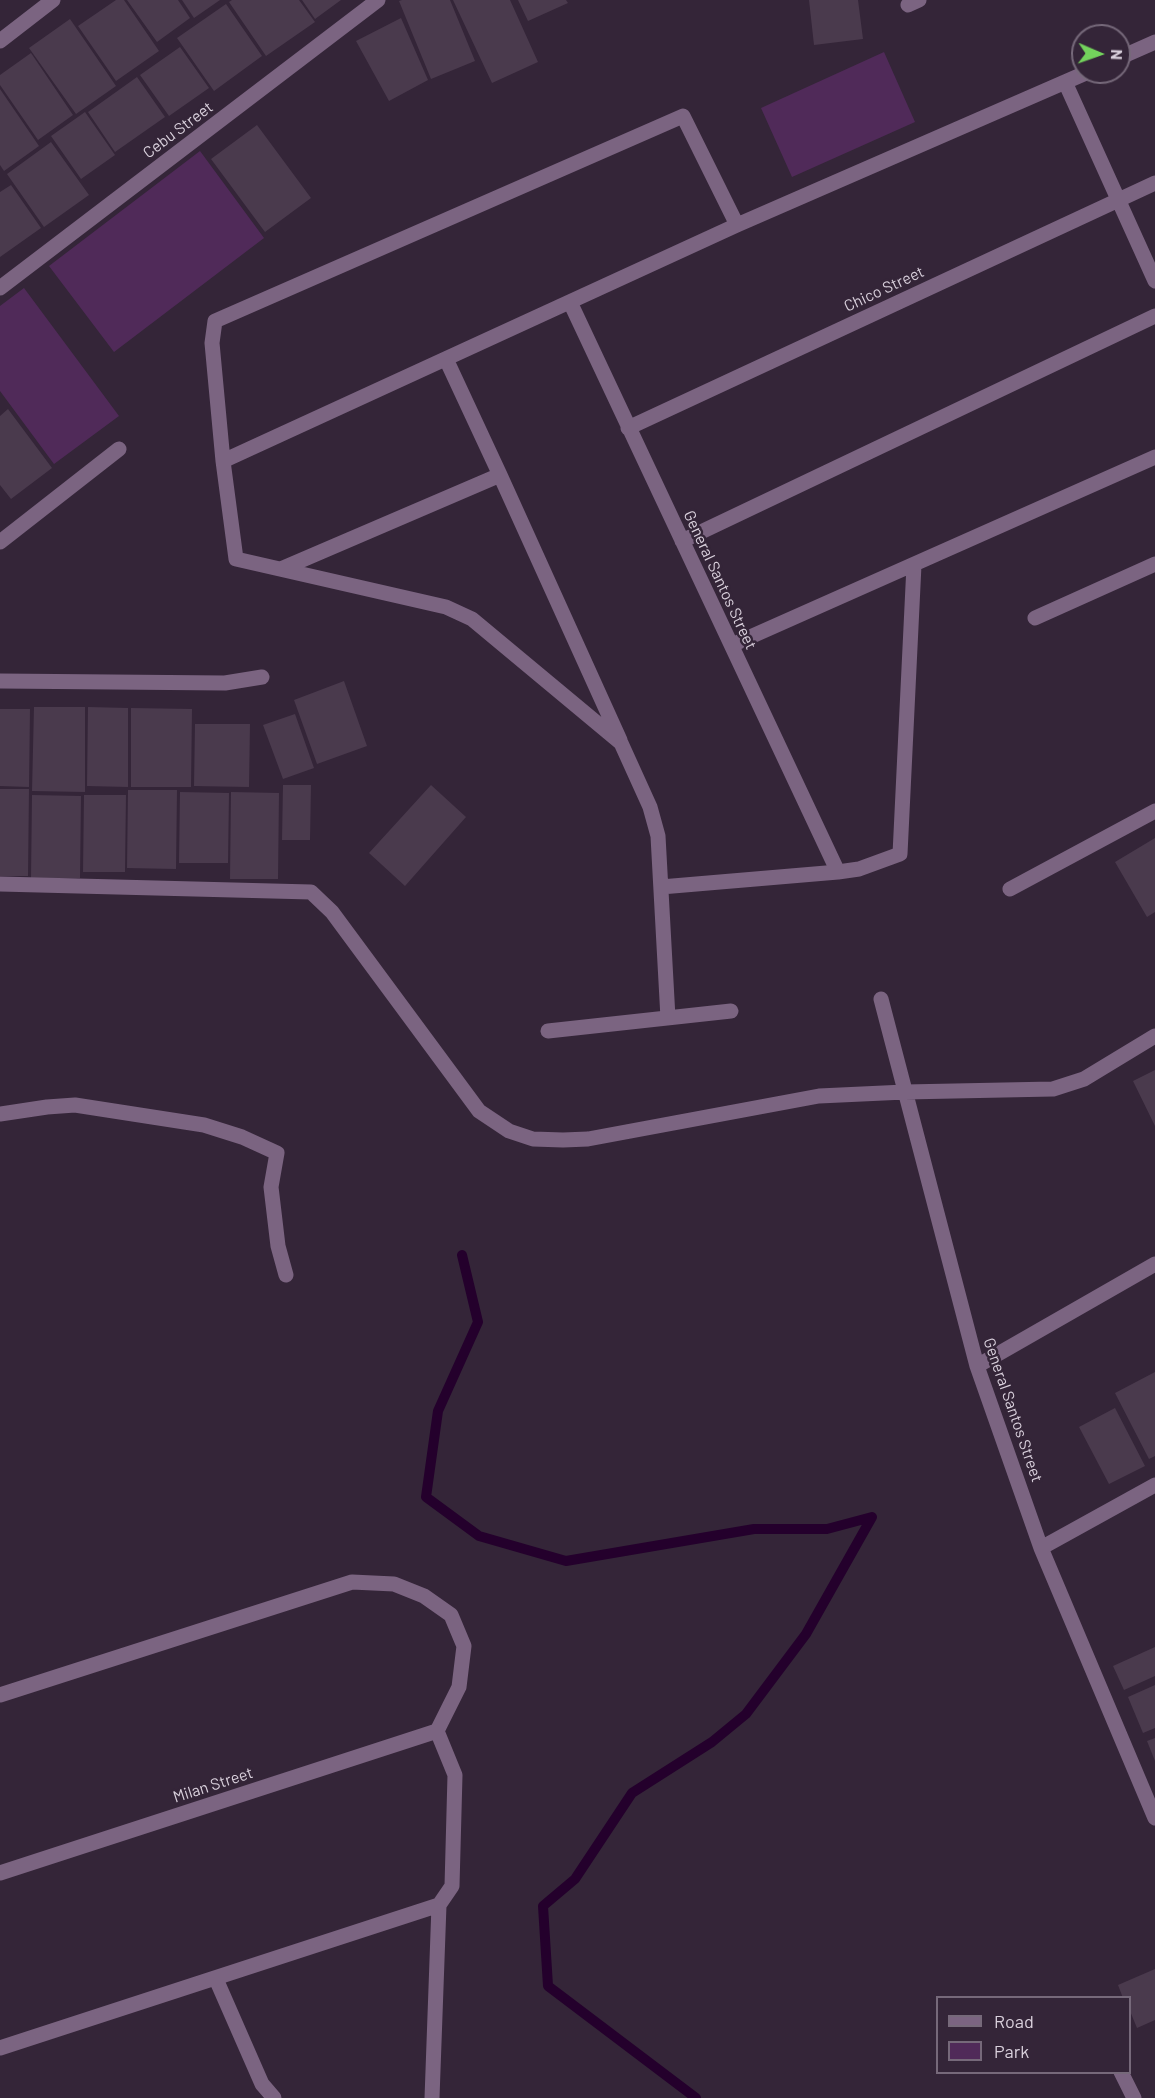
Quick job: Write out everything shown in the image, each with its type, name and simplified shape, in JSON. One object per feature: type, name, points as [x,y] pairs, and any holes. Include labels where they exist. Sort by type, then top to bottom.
[{"type":"street","points":[[0,41],[53,0]]},
{"type":"street","name":"Cebu Street","points":[[0,288],[378,0]]},
{"type":"street","points":[[1131,53],[1155,42]]},
{"type":"street","points":[[223,461],[737,225],[1071,79]]},
{"type":"street","points":[[1065,82],[1155,281]]},
{"type":"street","points":[[621,743],[472,619],[446,607],[236,559],[223,461],[212,343],[215,321],[684,116],[737,225]]},
{"type":"street","name":"Chico Street","points":[[628,428],[1155,183]]},
{"type":"street","name":"General Santos Street","points":[[570,302],[838,872]]},
{"type":"street","points":[[682,541],[1155,316]]},
{"type":"street","points":[[446,359],[653,817],[658,836],[668,1018]]},
{"type":"street","points":[[0,542],[119,449]]},
{"type":"street","points":[[732,645],[1155,457]]},
{"type":"street","points":[[281,570],[500,475]]},
{"type":"street","points":[[1035,618],[1155,564]]},
{"type":"street","points":[[661,887],[838,872],[859,868],[900,854],[914,565]]},
{"type":"street","points":[[0,681],[225,683],[262,677]]},
{"type":"street","points":[[1010,889],[1155,811]]},
{"type":"street","points":[[0,884],[310,892],[332,912],[479,1111],[509,1131],[533,1139],[588,1138],[819,1096],[1053,1089],[1084,1079],[1155,1036]]},
{"type":"street","name":"General Santos Street","points":[[881,999],[977,1366],[1041,1548],[1155,1818]]},
{"type":"street","points":[[548,1031],[731,1011]]},
{"type":"street","points":[[0,1114],[75,1105],[204,1125],[242,1137],[277,1153],[271,1187],[278,1246],[286,1275]]},
{"type":"street","points":[[977,1366],[1155,1264]]},
{"type":"street","points":[[1041,1548],[1155,1485]]},
{"type":"street","points":[[0,1695],[352,1582],[394,1584],[424,1596],[451,1615],[464,1646],[459,1687],[437,1731],[455,1775],[452,1886],[439,1905],[432,2098]]},
{"type":"street","name":"Milan Street","points":[[0,1873],[437,1731]]},
{"type":"street","points":[[0,2048],[439,1905]]},
{"type":"street","points":[[216,1979],[262,2084],[274,2098]]},
{"type":"street","points":[[1122,2074],[1134,2098]]},
{"type":"green space","points":[[884,52],[915,122],[792,177],[761,108]]},
{"type":"green space","points":[[200,151],[264,238],[114,352],[49,266]]},
{"type":"green space","points":[[24,288],[119,416],[54,464],[0,391],[0,306]]},
{"type":"building","points":[[116,0],[124,0],[159,51],[116,81],[78,26]]},
{"type":"building","points":[[127,0],[178,0],[190,18],[157,42]]},
{"type":"building","points":[[182,0],[220,0],[194,18]]},
{"type":"building","points":[[232,0],[299,0],[315,22],[266,56],[229,2]]},
{"type":"building","points":[[302,0],[341,0],[315,19]]},
{"type":"building","points":[[450,0],[475,61],[431,79],[399,1]]},
{"type":"building","points":[[453,0],[510,0],[538,62],[492,83]]},
{"type":"building","points":[[518,0],[566,0],[568,3],[528,21]]},
{"type":"building","points":[[809,0],[858,0],[863,39],[814,45]]},
{"type":"building","points":[[226,4],[262,56],[214,91],[177,38]]},
{"type":"building","points":[[401,18],[428,80],[389,101],[356,41]]},
{"type":"building","points":[[70,19],[116,86],[76,114],[29,48]]},
{"type":"building","points":[[180,47],[209,88],[169,116],[140,75]]},
{"type":"building","points":[[31,53],[73,115],[38,140],[0,85],[0,75]]},
{"type":"building","points":[[137,77],[165,117],[115,152],[88,112]]},
{"type":"building","points":[[0,89],[39,146],[4,171],[0,165]]},
{"type":"building","points":[[85,112],[115,155],[81,179],[51,136]]},
{"type":"building","points":[[257,125],[311,198],[265,232],[211,159]]},
{"type":"building","points":[[51,142],[89,195],[44,227],[7,174]]},
{"type":"building","points":[[11,185],[41,228],[0,257],[0,192]]},
{"type":"building","points":[[8,409],[52,468],[11,499],[0,485],[0,416]]},
{"type":"building","points":[[344,681],[367,746],[317,764],[294,700]]},
{"type":"building","points":[[34,707],[85,707],[85,792],[32,791]]},
{"type":"building","points":[[88,707],[128,708],[128,787],[87,786]]},
{"type":"building","points":[[131,708],[192,709],[191,787],[131,787]]},
{"type":"building","points":[[0,709],[30,709],[29,787],[0,786]]},
{"type":"building","points":[[295,714],[314,768],[283,779],[263,725]]},
{"type":"building","points":[[195,724],[250,724],[249,787],[194,786]]},
{"type":"building","points":[[283,785],[311,785],[310,840],[282,840]]},
{"type":"building","points":[[431,785],[466,817],[405,886],[369,853]]},
{"type":"building","points":[[0,789],[29,789],[28,876],[0,876]]},
{"type":"building","points":[[128,790],[177,790],[176,869],[127,868]]},
{"type":"building","points":[[180,792],[229,793],[228,863],[179,863]]},
{"type":"building","points":[[231,792],[279,793],[278,879],[230,879]]},
{"type":"building","points":[[32,795],[81,796],[80,878],[31,878]]},
{"type":"building","points":[[84,795],[126,795],[125,872],[83,872]]},
{"type":"building","points":[[1155,838],[1155,912],[1147,917],[1115,862]]},
{"type":"building","points":[[1155,1070],[1155,1126],[1133,1081]]},
{"type":"building","points":[[1155,1372],[1155,1456],[1149,1459],[1115,1393]]},
{"type":"building","points":[[1115,1408],[1145,1466],[1109,1484],[1079,1427]]},
{"type":"building","points":[[1155,1647],[1155,1676],[1124,1690],[1113,1666]]},
{"type":"building","points":[[1155,1685],[1155,1728],[1143,1733],[1128,1697]]},
{"type":"building","points":[[1155,1738],[1155,1761],[1147,1741]]},
{"type":"building","points":[[1155,1969],[1155,2020],[1137,2028],[1131,2013],[1131,1996],[1122,1996],[1118,1985]]},
{"type":"waterway","points":[[462,1255],[478,1322],[438,1411],[426,1497],[479,1536],[566,1561],[754,1529],[827,1529],[872,1517],[806,1634],[746,1714],[712,1742],[632,1793],[575,1879],[543,1906],[548,1986],[696,2098]]}]
